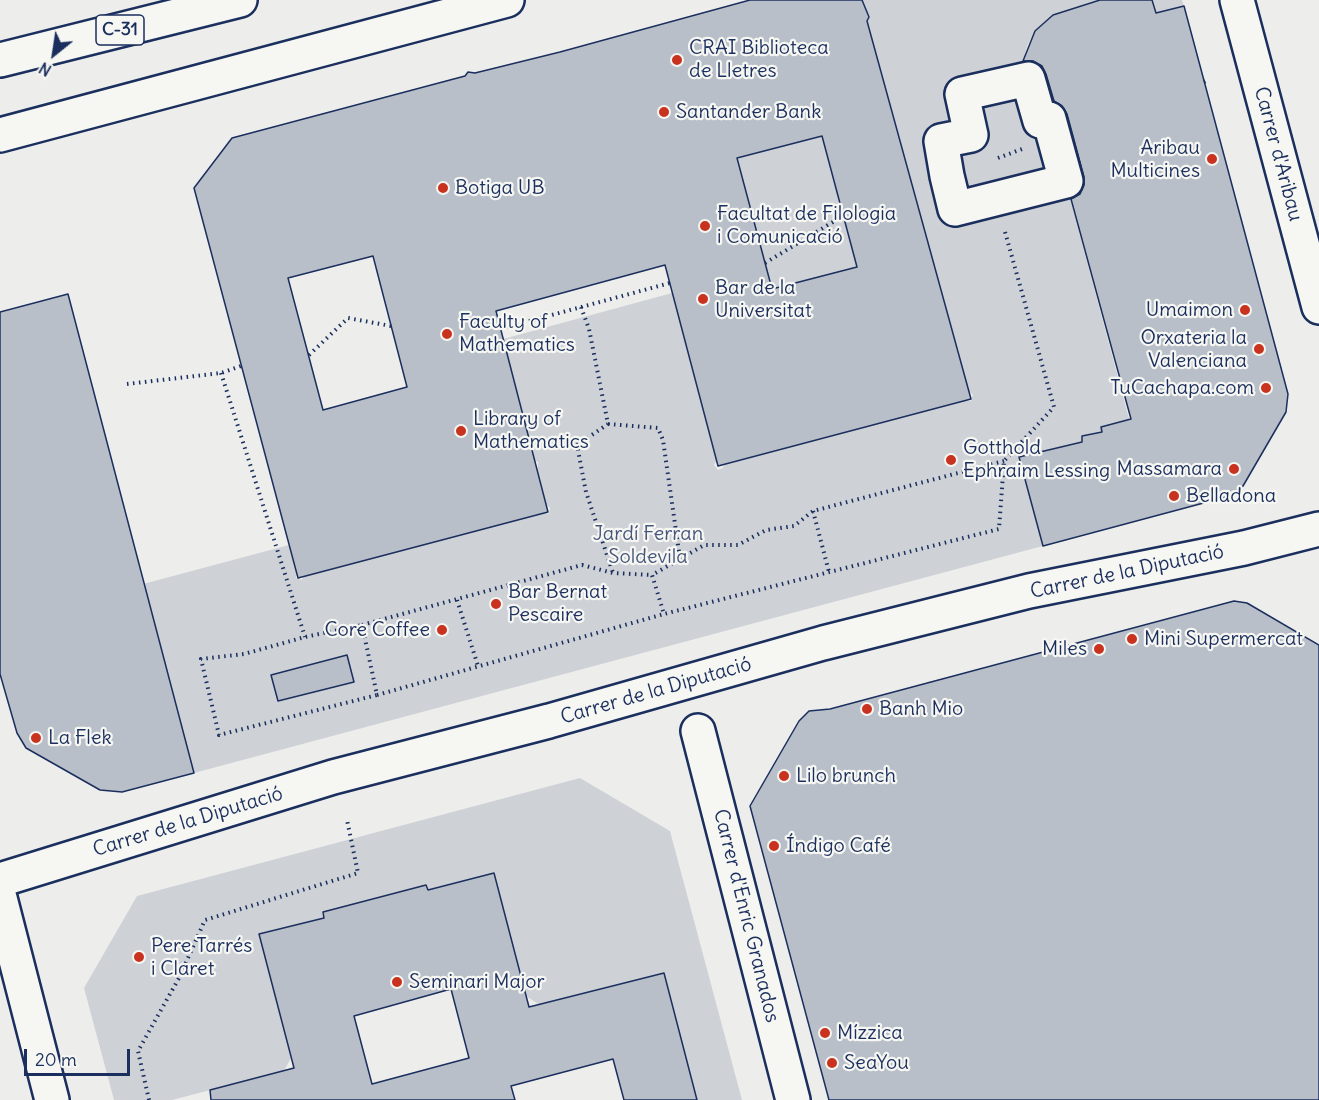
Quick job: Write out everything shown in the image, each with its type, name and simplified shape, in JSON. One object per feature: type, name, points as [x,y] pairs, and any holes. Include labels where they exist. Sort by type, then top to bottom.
[{"type":"street","name":"C-31","points":[[0,60],[240,0]]},
{"type":"street","points":[[0,135],[507,0]]},
{"type":"street","name":"Carrer d'Aribau","points":[[1237,0],[1319,307]]},
{"type":"street","points":[[1028,79],[1040,121],[1050,119],[1066,181],[955,209],[941,141],[971,135],[962,94],[1028,79]]},
{"type":"street","name":"Carrer de la Diputació","points":[[0,880],[333,777],[549,721],[823,643],[1029,591],[1244,548],[1319,529]]},
{"type":"street","name":"Carrer d'Enric Granados","points":[[698,731],[793,1100]]},
{"type":"street","points":[[0,898],[52,1100]]},
{"type":"path","points":[[765,263],[843,216]]},
{"type":"path","points":[[1005,461],[999,529],[664,614],[377,694],[219,735],[201,658],[244,654],[305,637],[362,625],[582,565],[613,573],[652,575],[704,545],[738,545],[765,530],[794,526],[813,511],[1005,461],[1054,407],[1006,234]]},
{"type":"path","points":[[500,328],[670,284]]},
{"type":"path","points":[[581,307],[589,329],[608,423]]},
{"type":"path","points":[[309,355],[348,318],[391,326]]},
{"type":"path","points":[[127,384],[221,373],[241,366]]},
{"type":"path","points":[[221,373],[305,637]]},
{"type":"path","points":[[613,573],[586,492],[577,445],[608,423],[658,428],[663,440],[680,559]]},
{"type":"path","points":[[813,511],[829,572]]},
{"type":"path","points":[[652,575],[664,614]]},
{"type":"path","points":[[456,600],[478,666]]},
{"type":"path","points":[[362,625],[377,694]]},
{"type":"path","points":[[149,1100],[138,1051],[179,978],[205,920],[358,873],[347,820]]},
{"type":"green space","name":"Jardí Ferran Soldevila","points":[[862,0],[1100,0],[1053,15],[1035,31],[1027,46],[1023,63],[1040,121],[1049,119],[1155,516],[194,773],[143,584],[289,545],[296,578],[302,580],[304,576],[544,513],[549,514],[550,508],[546,504],[538,462],[534,460],[503,339],[672,293],[717,460],[714,465],[718,470],[724,465],[963,401],[971,401],[973,394],[969,392],[959,350],[956,348],[867,20],[869,17]]},
{"type":"green space","points":[[1152,0],[1182,0],[1184,6],[1156,13]]},
{"type":"green space","points":[[822,136],[857,267],[772,289],[737,158]]},
{"type":"green space","points":[[580,778],[670,831],[742,1100],[697,1100],[664,973],[540,1005],[526,996],[493,873],[428,890],[426,886],[323,912],[324,918],[259,934],[291,1058],[284,1071],[172,1100],[114,1100],[84,988],[137,896]]},
{"type":"building","points":[[750,0],[862,0],[869,17],[867,21],[971,399],[718,466],[665,265],[496,311],[548,512],[298,578],[194,188],[232,138],[465,76],[468,72],[475,73]],"holes":[[[822,136],[857,267],[772,289],[737,158]],[[373,256],[407,387],[323,410],[288,278]]]},
{"type":"building","points":[[1100,0],[1152,0],[1156,13],[1184,6],[1288,394],[1286,412],[1243,486],[1226,497],[1043,546],[1019,457],[1082,442],[1082,436],[1102,432],[1101,427],[1131,419],[1071,199],[1080,194],[1084,185],[1084,177],[1067,114],[1062,106],[1054,101],[1042,66],[1033,61],[1023,61],[1035,31],[1053,15]]},
{"type":"building","points":[[68,294],[194,773],[122,792],[100,790],[26,748],[17,733],[0,674],[0,312]]},
{"type":"building","points":[[1234,601],[1247,603],[1319,645],[1319,1100],[829,1100],[750,806],[799,721],[809,711],[830,709]]},
{"type":"building","points":[[347,655],[354,682],[278,701],[271,675]]},
{"type":"building","name":"Seminari Major","points":[[494,873],[529,1007],[664,973],[697,1100],[624,1100],[613,1059],[511,1086],[515,1100],[211,1100],[210,1090],[294,1068],[259,934],[324,918],[323,912],[426,885],[428,890]],"holes":[[[451,989],[469,1058],[372,1084],[354,1016]]]},
{"type":"place","name":"CRAI Biblioteca de Lletres","points":[[677,60]]},
{"type":"place","name":"Santander Bank","points":[[664,112]]},
{"type":"place","name":"Aribau Multicines","points":[[1212,159]]},
{"type":"place","name":"Botiga UB","points":[[443,188]]},
{"type":"place","name":"Facultat de Filologia i Comunicació","points":[[705,226]]},
{"type":"place","name":"Bar de la Universitat","points":[[703,299]]},
{"type":"place","name":"Umaimon","points":[[1245,310]]},
{"type":"place","name":"Faculty of Mathematics","points":[[447,334]]},
{"type":"place","name":"Orxateria la Valenciana","points":[[1259,349]]},
{"type":"place","name":"TuCachapa.com","points":[[1266,388]]},
{"type":"place","name":"Library of Mathematics","points":[[461,431]]},
{"type":"place","name":"Gotthold Ephraim Lessing","points":[[951,460]]},
{"type":"place","name":"Massamara","points":[[1234,469]]},
{"type":"place","name":"Belladona","points":[[1174,496]]},
{"type":"place","name":"Bar Bernat Pescaire","points":[[496,604]]},
{"type":"place","name":"Core Coffee","points":[[442,630]]},
{"type":"place","name":"Mini Supermercat","points":[[1132,639]]},
{"type":"place","name":"Miles","points":[[1099,649]]},
{"type":"place","name":"Banh Mio","points":[[867,709]]},
{"type":"place","name":"La Flek","points":[[36,738]]},
{"type":"place","name":"Lilo brunch","points":[[784,776]]},
{"type":"place","name":"Índigo Café","points":[[774,846]]},
{"type":"place","name":"Pere Tarrés i Claret","points":[[139,957]]},
{"type":"place","name":"Seminari Major","points":[[397,982]]},
{"type":"place","name":"Mízzica","points":[[825,1033]]},
{"type":"place","name":"SeaYou","points":[[832,1063]]}]
